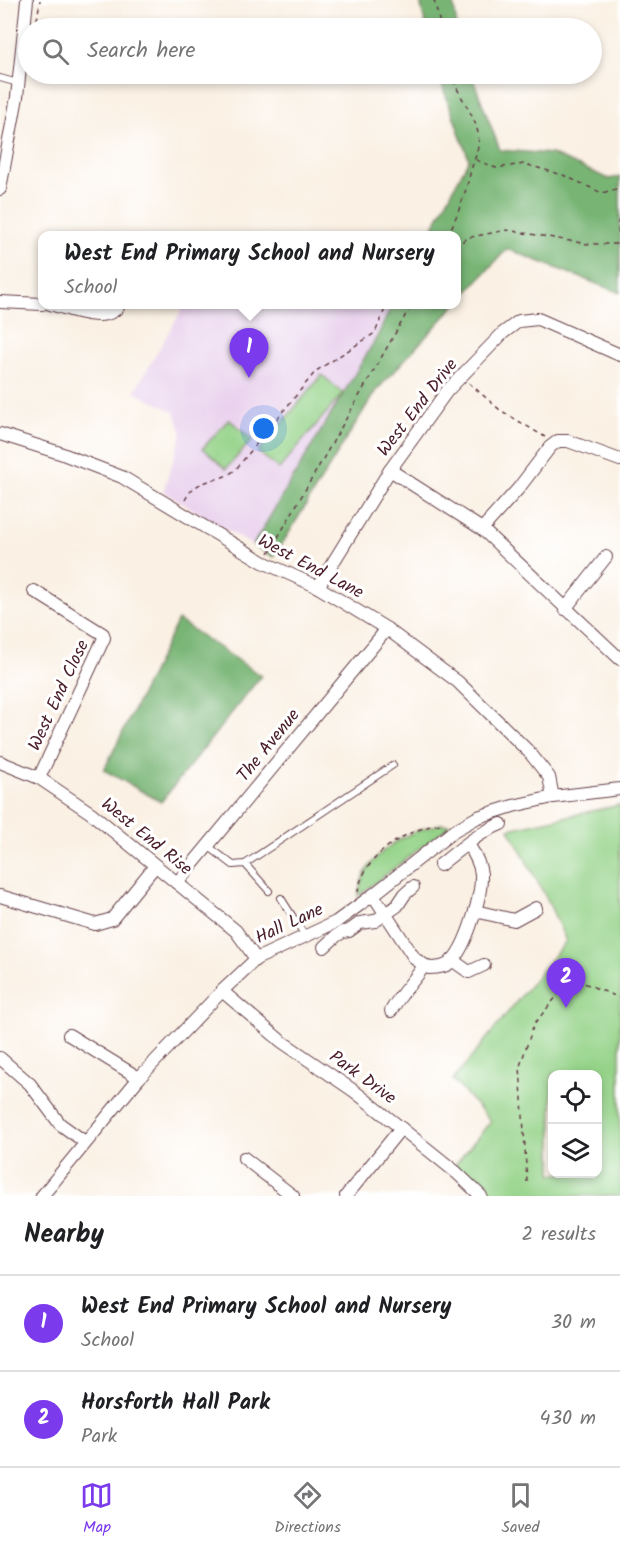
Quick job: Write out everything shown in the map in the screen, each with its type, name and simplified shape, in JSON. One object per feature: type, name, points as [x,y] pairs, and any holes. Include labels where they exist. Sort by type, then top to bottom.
[{"type":"street","points":[[25,18],[27,0]]},
{"type":"street","points":[[0,189],[19,84]]},
{"type":"street","points":[[0,302],[38,304]]},
{"type":"street","points":[[70,309],[101,317],[118,309]]},
{"type":"street","name":"West End Drive","points":[[318,587],[390,470],[447,391],[503,333],[519,321],[529,319],[547,322],[620,355]]},
{"type":"street","name":"West End Lane","points":[[0,434],[60,453],[122,477],[264,562],[318,587],[387,629],[458,682],[530,753],[549,777],[553,797]]},
{"type":"street","points":[[482,529],[518,489],[553,444],[558,441],[567,441],[620,460]]},
{"type":"street","points":[[390,470],[482,529],[620,659]]},
{"type":"street","points":[[565,609],[606,557]]},
{"type":"street","name":"West End Close","points":[[34,591],[103,634],[104,638],[39,778]]},
{"type":"street","name":"The Avenue","points":[[177,883],[387,629]]},
{"type":"street","name":"West End Rise","points":[[0,762],[39,778],[91,813],[236,931],[256,959]]},
{"type":"street","name":"Hall Lane","points":[[42,1196],[139,1078],[222,991],[256,959],[336,922],[478,817],[553,797],[620,789]]},
{"type":"street","points":[[440,865],[477,835],[501,824]]},
{"type":"street","points":[[373,895],[415,959],[424,966],[436,968],[445,966],[452,960],[476,911],[481,876],[479,865],[468,844]]},
{"type":"street","points":[[0,896],[95,924],[111,920],[155,866]]},
{"type":"street","points":[[324,947],[343,932],[349,931],[360,923],[375,921],[397,906],[413,887]]},
{"type":"street","points":[[476,911],[514,920],[536,908]]},
{"type":"street","points":[[452,960],[469,975],[484,965]]},
{"type":"street","points":[[391,1011],[401,994],[424,966]]},
{"type":"street","name":"Park Drive","points":[[222,991],[281,1041],[354,1091],[401,1128],[457,1173],[481,1196]]},
{"type":"street","points":[[69,1035],[139,1078]]},
{"type":"street","points":[[0,1058],[30,1084],[60,1124],[85,1142]]},
{"type":"street","points":[[346,1196],[401,1128]]},
{"type":"street","points":[[244,1158],[293,1196]]},
{"type":"lane","points":[[0,78],[18,83]]},
{"type":"lane","points":[[208,846],[233,865],[245,864],[393,765]]},
{"type":"lane","points":[[245,864],[269,891]]},
{"type":"lane","points":[[281,898],[305,936]]},
{"type":"path","points":[[37,18],[40,0]]},
{"type":"path","points":[[434,0],[438,18]]},
{"type":"path","points":[[450,231],[468,189],[470,172],[476,160],[479,143],[477,129],[457,84]]},
{"type":"path","points":[[476,160],[496,168],[524,164],[562,175],[602,194],[620,188]]},
{"type":"path","points":[[461,243],[466,238],[507,230],[588,244],[619,244],[618,222],[620,218]]},
{"type":"path","points":[[179,512],[192,488],[209,480],[229,476],[236,469],[316,371],[375,333],[385,309]]},
{"type":"path","points":[[264,562],[289,514],[409,309]]},
{"type":"path","points":[[461,376],[500,411],[553,444]]},
{"type":"path","points":[[356,908],[359,887],[366,873],[388,847],[410,833],[432,825],[463,826]]},
{"type":"path","points":[[527,1182],[520,1066],[534,1024],[572,978],[620,998]]},
{"type":"shaded area","points":[[183,309],[390,309],[263,552],[163,491],[182,434],[175,412],[134,392]]},
{"type":"green space","points":[[420,0],[453,0],[456,18],[424,18]]},
{"type":"green space","points":[[442,84],[475,84],[500,150],[551,154],[609,179],[620,177],[620,293],[507,249],[461,299],[461,231],[431,231],[469,159]]},
{"type":"green space","points":[[390,309],[451,309],[375,392],[274,557],[253,545],[377,337]]},
{"type":"green space","points":[[322,375],[343,393],[279,469],[258,452]]},
{"type":"green space","points":[[229,419],[252,440],[226,469],[203,448]]},
{"type":"green space","points":[[178,620],[261,676],[161,802],[104,770]]},
{"type":"green space","points":[[620,805],[620,1196],[487,1196],[455,1165],[491,1121],[453,1080],[566,941],[548,901],[509,829]]},
{"type":"green space","points":[[441,824],[450,825],[358,896],[368,868],[388,847],[414,832]]},
{"type":"place","name":"West End Primary School and Nursery","points":[[249,378]]},
{"type":"place","name":"Horsforth Hall Park","points":[[566,1008]]}]
